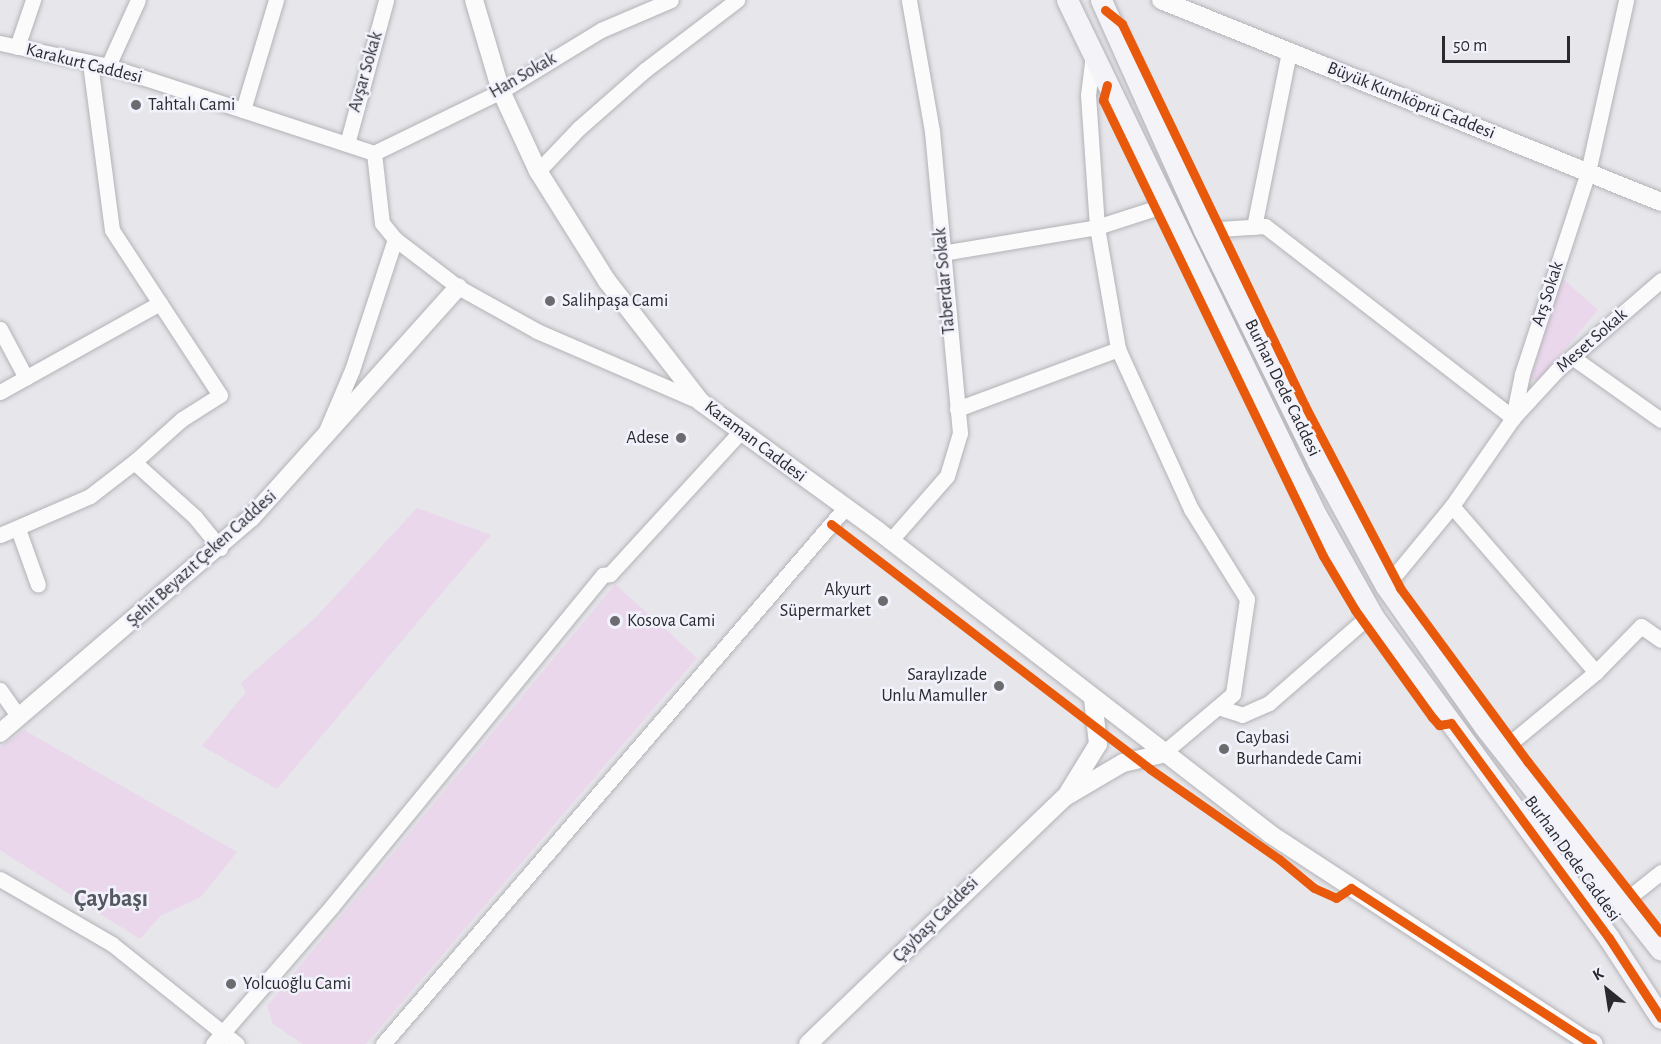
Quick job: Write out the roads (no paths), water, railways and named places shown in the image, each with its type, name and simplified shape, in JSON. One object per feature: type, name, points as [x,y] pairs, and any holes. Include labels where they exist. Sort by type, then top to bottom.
[{"type":"main road","name":"Burhan Dede Caddesi","points":[[1067,0],[1316,515],[1372,613],[1609,938],[1661,1018]]},
{"type":"main road","name":"Burhan Dede Caddesi","points":[[1101,0],[1204,230],[1318,462],[1386,586],[1503,749],[1661,950]]},
{"type":"street","points":[[17,47],[33,0]]},
{"type":"street","points":[[108,66],[138,0]]},
{"type":"street","points":[[243,110],[276,0]]},
{"type":"street","name":"Avşar Sokak","points":[[347,144],[386,0]]},
{"type":"street","name":"Karaman Caddesi","points":[[474,0],[501,91],[538,171],[607,281],[701,402],[739,433],[890,541],[1162,754],[1270,834],[1590,1044]]},
{"type":"street","name":"Han Sokak","points":[[374,153],[501,91],[646,5],[671,0]]},
{"type":"street","points":[[538,171],[579,128],[645,70],[737,0]]},
{"type":"street","name":"Taberdar Sokak","points":[[890,541],[947,476],[960,433],[932,131],[909,0]]},
{"type":"street","name":"Büyük Kumköprü Caddesi","points":[[1161,0],[1661,202]]},
{"type":"street","name":"Arş Sokak","points":[[1512,418],[1522,374],[1588,172],[1626,0]]},
{"type":"street","name":"Karakurt Caddesi","points":[[0,44],[108,66],[374,153]]},
{"type":"street","points":[[1254,227],[1289,52]]},
{"type":"street","points":[[1065,797],[1123,763],[1162,754],[1233,694],[1247,599],[1191,509],[1118,349],[1098,227],[1088,95],[1093,55]]},
{"type":"street","points":[[0,535],[90,496],[134,462],[182,419],[220,395],[112,230],[90,63]]},
{"type":"street","points":[[374,153],[382,223],[395,239],[458,287],[537,331],[701,402]]},
{"type":"street","points":[[942,253],[1098,227],[1165,205]]},
{"type":"street","points":[[1204,230],[1265,226],[1426,347],[1512,418],[1452,506],[1386,586]]},
{"type":"street","points":[[319,446],[352,370],[395,239]]},
{"type":"street","name":"Meset Sokak","points":[[1512,418],[1527,406],[1572,357],[1661,280]]},
{"type":"street","name":"Şehit Beyazıt Çeken Caddesi","points":[[0,733],[220,548],[319,446],[458,287]]},
{"type":"street","points":[[0,392],[160,303]]},
{"type":"street","points":[[0,329],[26,378]]},
{"type":"street","points":[[957,409],[1118,349]]},
{"type":"street","points":[[1572,357],[1661,420]]},
{"type":"street","points":[[217,1039],[332,906],[603,575],[610,574],[739,433]]},
{"type":"street","points":[[134,462],[195,517],[220,548]]},
{"type":"street","points":[[1452,506],[1596,672]]},
{"type":"street","points":[[383,1044],[844,509]]},
{"type":"street","points":[[18,529],[38,585]]},
{"type":"street","points":[[1218,707],[1242,715],[1269,703],[1372,613]]},
{"type":"street","points":[[1503,749],[1596,672],[1641,626],[1661,640]]},
{"type":"street","points":[[0,690],[19,717]]},
{"type":"street","points":[[1065,797],[1098,744],[1093,699]]},
{"type":"street","name":"Çaybaşı Caddesi","points":[[808,1044],[1065,797]]},
{"type":"street","points":[[1622,903],[1661,872]]},
{"type":"street","points":[[0,879],[112,944],[217,1039],[237,1044]]},
{"type":"place","name":"Tahtalı Cami","points":[[136,105]]},
{"type":"place","name":"Salihpaşa Cami","points":[[550,301]]},
{"type":"place","name":"Adese","points":[[681,438]]},
{"type":"place","name":"Akyurt Süpermarket","points":[[883,601]]},
{"type":"place","name":"Kosova Cami","points":[[615,621]]},
{"type":"place","name":"Saraylızade Unlu Mamuller","points":[[999,686]]},
{"type":"place","name":"Caybasi Burhandede Cami","points":[[1224,749]]},
{"type":"place","name":"Yolcuoğlu Cami","points":[[231,984]]},
{"type":"district","name":"Çaybaşı","points":[[111,900]]}]
